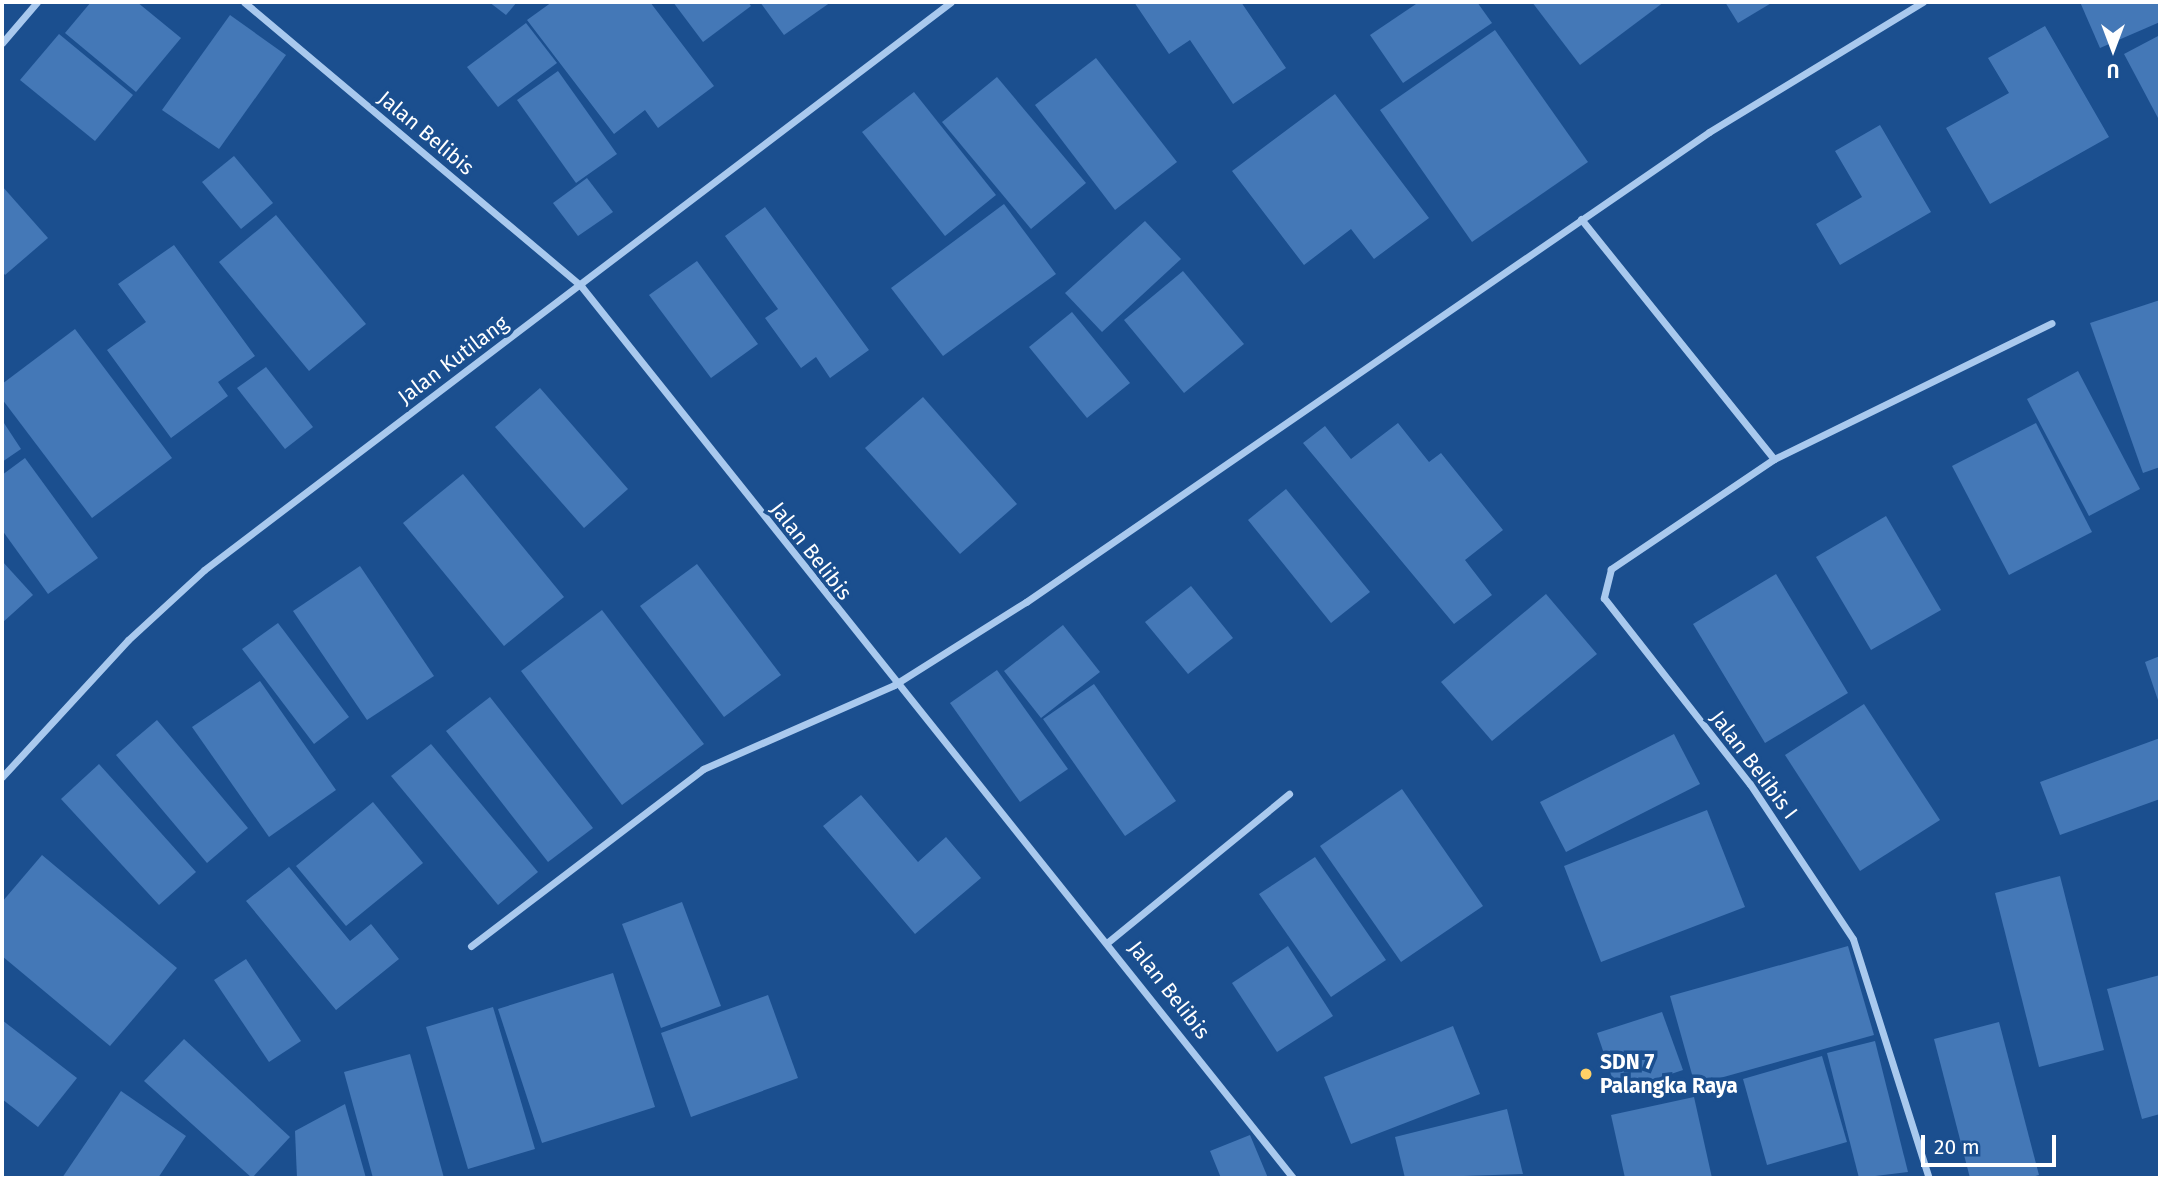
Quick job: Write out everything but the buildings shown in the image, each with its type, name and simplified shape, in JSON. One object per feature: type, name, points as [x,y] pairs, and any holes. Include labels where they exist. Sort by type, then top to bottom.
[{"type":"street","points":[[2,43],[37,2]]},
{"type":"street","name":"Jalan Belibis","points":[[244,2],[580,286],[894,685],[1108,942],[1293,1178]]},
{"type":"street","name":"Jalan Kutilang","points":[[2,776],[128,640],[204,570],[951,2]]},
{"type":"street","points":[[471,946],[703,769],[894,685],[1026,602],[1581,219],[1923,2]]},
{"type":"street","points":[[1581,219],[1774,459]]},
{"type":"street","name":"Jalan Belibis I","points":[[1929,1178],[1853,939],[1750,784],[1604,598],[1611,569],[1774,459],[2052,323]]},
{"type":"street","points":[[1108,942],[1289,794]]},
{"type":"place","name":"SDN 7 Palangka Raya","points":[[1586,1074]]}]
